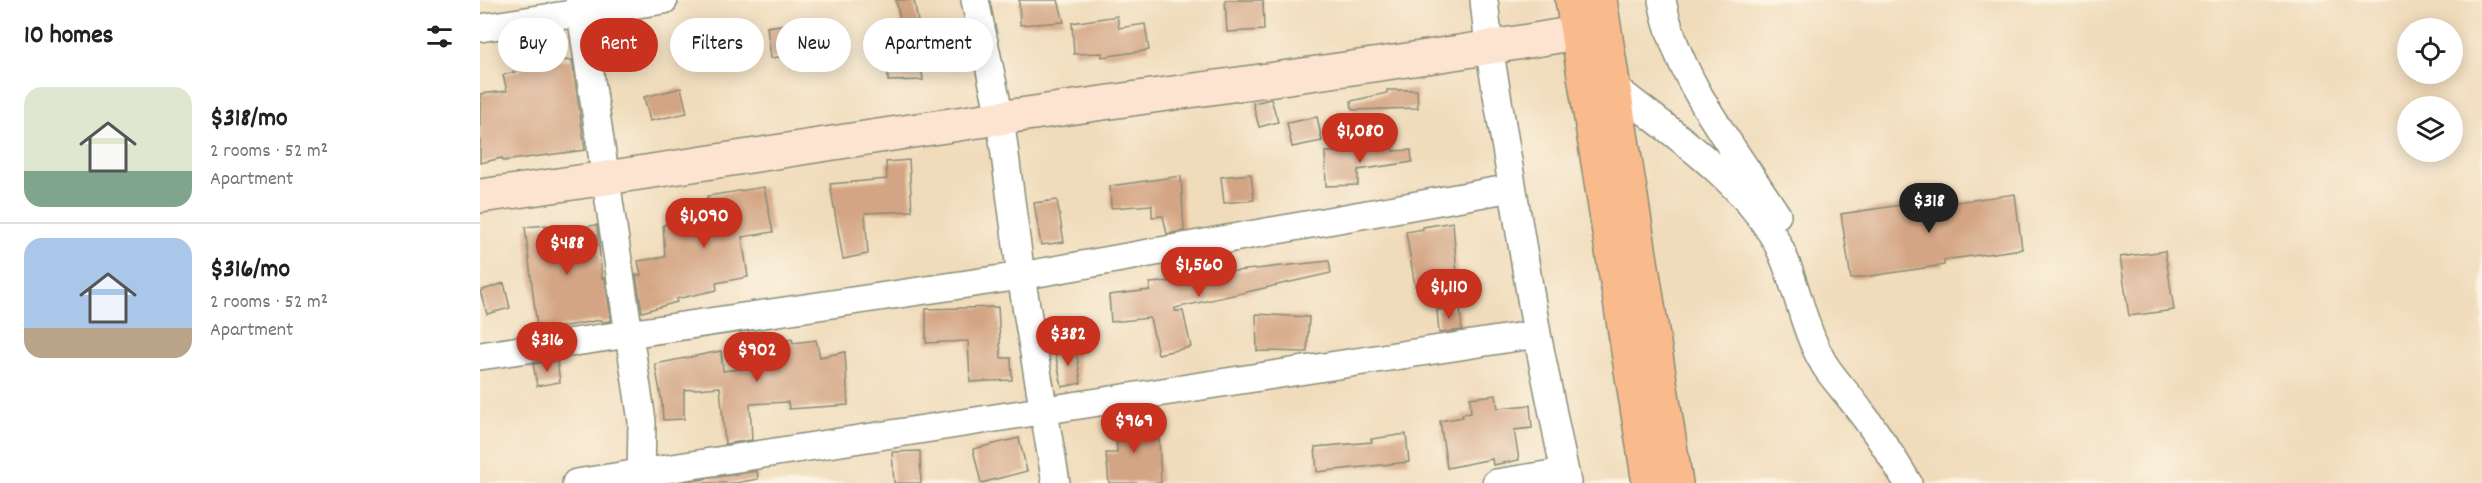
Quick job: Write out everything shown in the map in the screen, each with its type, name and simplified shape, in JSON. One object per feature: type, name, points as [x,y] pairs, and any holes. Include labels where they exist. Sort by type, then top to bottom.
[{"type":"highway","points":[[1572,0],[1594,20],[1614,87],[1676,483]]},
{"type":"highway","points":[[1594,20],[1649,483]]},
{"type":"street","points":[[480,28],[580,6],[664,0]]},
{"type":"street","points":[[975,0],[1000,117],[1022,276],[1056,483]]},
{"type":"street","points":[[1484,0],[1489,47],[1537,334],[1566,478],[1496,483]]},
{"type":"street","points":[[1662,0],[1672,36],[1701,97],[1779,218],[1788,237],[1792,252],[1793,279]]},
{"type":"street","points":[[580,6],[642,421],[642,478]]},
{"type":"street","points":[[480,196],[605,179],[1000,117],[1489,47],[1594,20]]},
{"type":"street","points":[[1614,87],[1726,179],[1754,210],[1775,240],[1793,279],[1814,345],[1826,366],[1862,412],[1908,483]]},
{"type":"street","points":[[480,356],[1022,276],[1512,188]]},
{"type":"street","points":[[576,483],[642,478],[1043,410],[1537,334]]},
{"type":"building","points":[[896,0],[914,0],[917,18],[900,18]]},
{"type":"building","points":[[1019,0],[1058,0],[1064,22],[1020,25]]},
{"type":"building","points":[[1225,0],[1263,0],[1264,30],[1227,32]]},
{"type":"building","points":[[1117,16],[1119,28],[1145,24],[1149,50],[1102,57],[1102,53],[1074,54],[1072,23]]},
{"type":"building","points":[[776,26],[776,57],[771,58],[767,27]]},
{"type":"building","points":[[568,60],[572,60],[585,150],[503,161],[502,158],[480,163],[480,94],[507,91],[503,75],[514,72],[568,72]]},
{"type":"building","points":[[888,72],[922,72],[923,80],[888,81]]},
{"type":"building","points":[[681,88],[687,113],[650,121],[644,97]]},
{"type":"building","points":[[1387,90],[1417,90],[1418,108],[1352,110],[1351,101],[1387,93]]},
{"type":"building","points":[[1271,99],[1278,122],[1259,127],[1253,103]]},
{"type":"building","points":[[1317,117],[1322,141],[1292,147],[1287,123]]},
{"type":"building","points":[[1392,146],[1393,151],[1411,150],[1412,162],[1358,170],[1358,185],[1326,186],[1325,152],[1368,151],[1367,149]]},
{"type":"building","points":[[909,160],[912,211],[865,213],[868,254],[843,259],[830,184],[887,179],[886,162]]},
{"type":"building","points":[[1251,174],[1254,200],[1224,203],[1221,177]]},
{"type":"building","points":[[1181,176],[1184,231],[1167,234],[1163,216],[1152,217],[1152,205],[1111,208],[1110,186]]},
{"type":"building","points":[[764,187],[773,232],[742,237],[748,277],[716,283],[717,290],[676,299],[677,302],[642,312],[636,275],[641,275],[638,261],[665,257],[663,225],[684,221],[683,211],[710,211],[707,196]]},
{"type":"building","points":[[2015,194],[2022,249],[1944,260],[1944,265],[1851,279],[1841,214],[1935,200],[1935,205]]},
{"type":"building","points":[[1057,200],[1064,242],[1041,245],[1034,203]]},
{"type":"building","points":[[1453,222],[1457,275],[1415,286],[1406,232]]},
{"type":"building","points":[[547,225],[547,230],[597,225],[602,278],[605,278],[611,321],[601,322],[601,320],[542,330],[542,327],[537,327],[525,227]]},
{"type":"building","points":[[2165,251],[2174,310],[2129,316],[2120,257]]},
{"type":"building","points":[[1329,261],[1331,273],[1175,308],[1175,311],[1183,311],[1191,347],[1158,354],[1150,318],[1111,322],[1109,295],[1150,290],[1150,283],[1198,279],[1198,270],[1227,269],[1227,272]]},
{"type":"building","points":[[504,283],[510,308],[487,314],[480,291]]},
{"type":"building","points":[[998,307],[1001,358],[1011,358],[1012,380],[970,382],[968,341],[926,343],[926,309]]},
{"type":"building","points":[[1460,308],[1462,330],[1439,333],[1437,310]]},
{"type":"building","points":[[1256,314],[1309,317],[1307,352],[1257,351]]},
{"type":"building","points":[[792,339],[793,343],[816,340],[820,357],[845,352],[848,405],[789,409],[788,402],[750,404],[752,440],[725,444],[720,387],[684,390],[684,419],[663,420],[655,364],[721,351],[723,371],[766,366],[760,344]]},
{"type":"building","points":[[1076,348],[1081,383],[1062,387],[1055,352]]},
{"type":"building","points":[[557,361],[560,382],[537,386],[533,364]]},
{"type":"building","points":[[1496,395],[1498,408],[1530,405],[1532,428],[1514,430],[1519,460],[1493,465],[1492,459],[1447,468],[1440,421],[1463,417],[1462,414],[1471,413],[1470,398]]},
{"type":"building","points":[[1144,416],[1145,440],[1159,439],[1161,483],[1109,483],[1106,453],[1117,453],[1115,417]]},
{"type":"building","points":[[1406,434],[1409,462],[1317,472],[1315,447],[1372,442],[1371,439]]},
{"type":"building","points":[[1019,438],[1027,471],[981,483],[973,449]]},
{"type":"building","points":[[920,451],[921,483],[894,483],[892,452]]},
{"type":"building","points":[[757,471],[758,479],[736,483],[679,483]]}]
